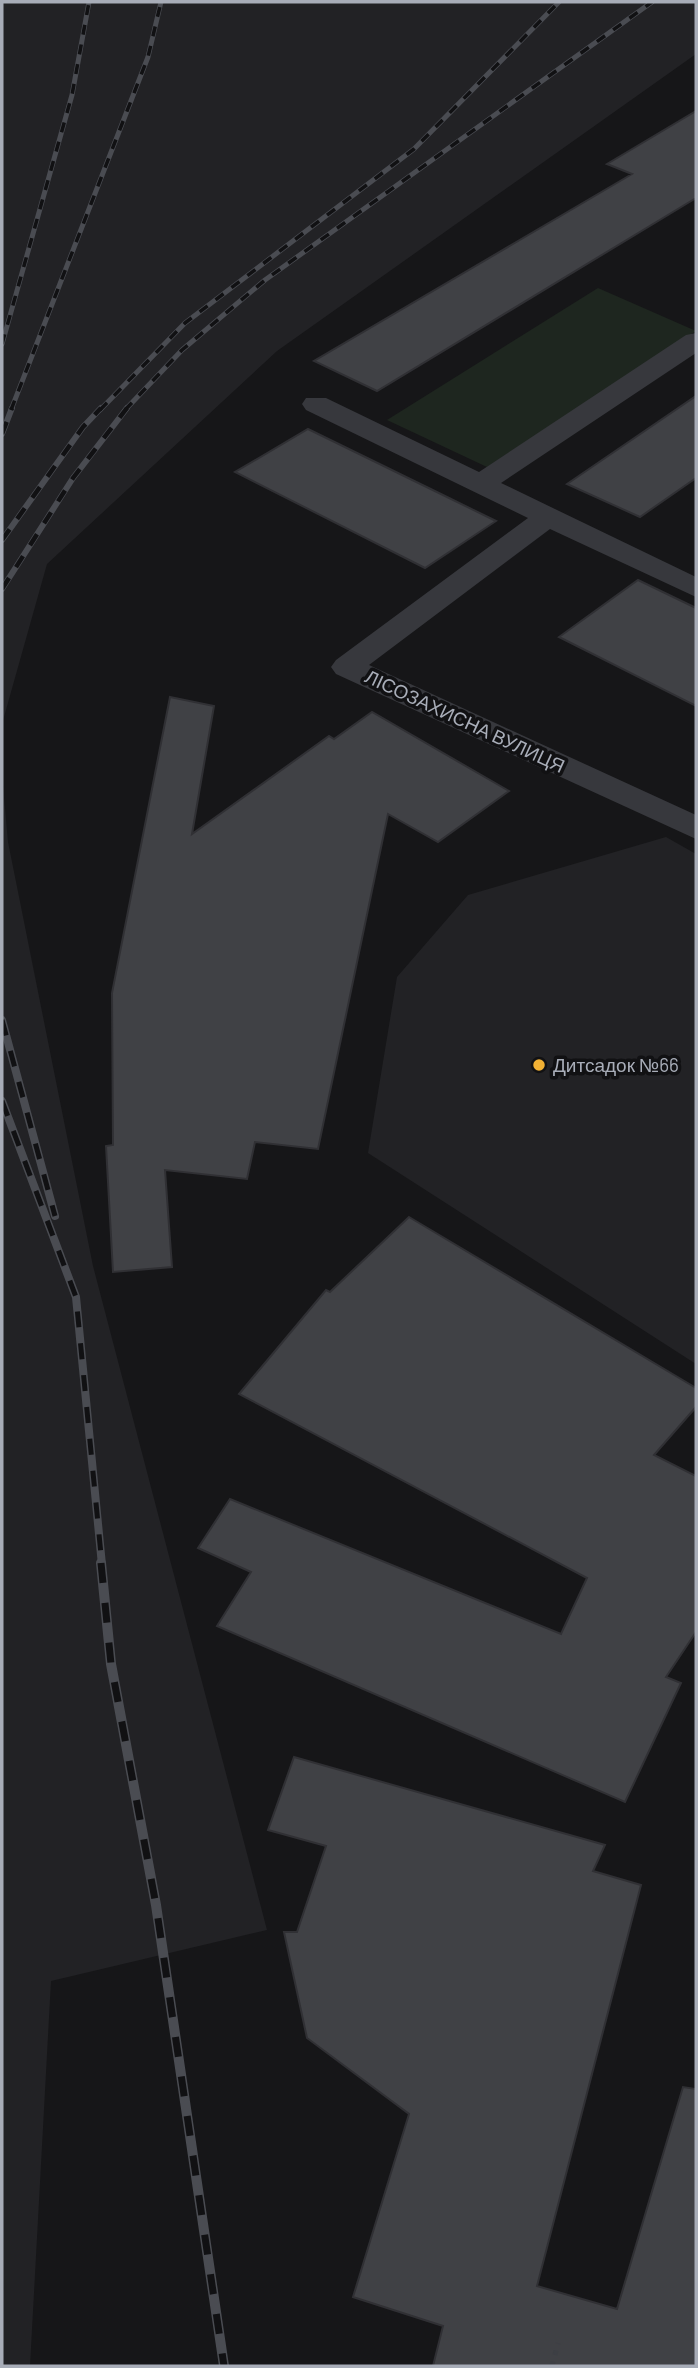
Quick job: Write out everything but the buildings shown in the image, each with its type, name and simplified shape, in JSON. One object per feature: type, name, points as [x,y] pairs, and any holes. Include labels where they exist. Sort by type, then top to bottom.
[{"type":"street","points":[[480,484],[696,341]]},
{"type":"street","points":[[316,404],[696,588]]},
{"type":"street","name":"ЛІСОЗАХИСНА ВУЛИЦЯ","points":[[548,517],[347,667],[696,828]]},
{"type":"path","points":[[552,2366],[558,2343]]},
{"type":"shaded area","points":[[2,2],[696,2],[696,54],[277,351],[47,564],[2,724]]},
{"type":"shaded area","points":[[598,288],[696,331],[487,467],[387,420]]},
{"type":"shaded area","points":[[2,775],[8,842],[93,1266],[267,1930],[51,1981],[30,2366],[2,2366]]},
{"type":"shaded area","name":"Дитсадок №66","points":[[666,837],[696,854],[696,1364],[368,1153],[397,977],[468,895]]},
{"type":"railway","points":[[2,344],[72,95],[89,2]]},
{"type":"railway","points":[[11,410],[148,57],[161,2]]},
{"type":"railway","points":[[100,410],[185,323],[414,149],[559,2]]},
{"type":"railway","points":[[125,410],[182,350],[265,280],[652,2]]},
{"type":"railway","points":[[2,434],[12,408]]},
{"type":"railway","points":[[2,540],[83,427],[101,408]]},
{"type":"railway","points":[[2,589],[73,478],[127,408]]},
{"type":"railway","points":[[2,1020],[55,1216]]},
{"type":"railway","points":[[2,1101],[76,1297],[102,1565]]},
{"type":"railway","points":[[101,1563],[111,1664],[156,1905],[224,2366]]},
{"type":"place","name":"Дитсадок №66","points":[[539,1065]]}]
